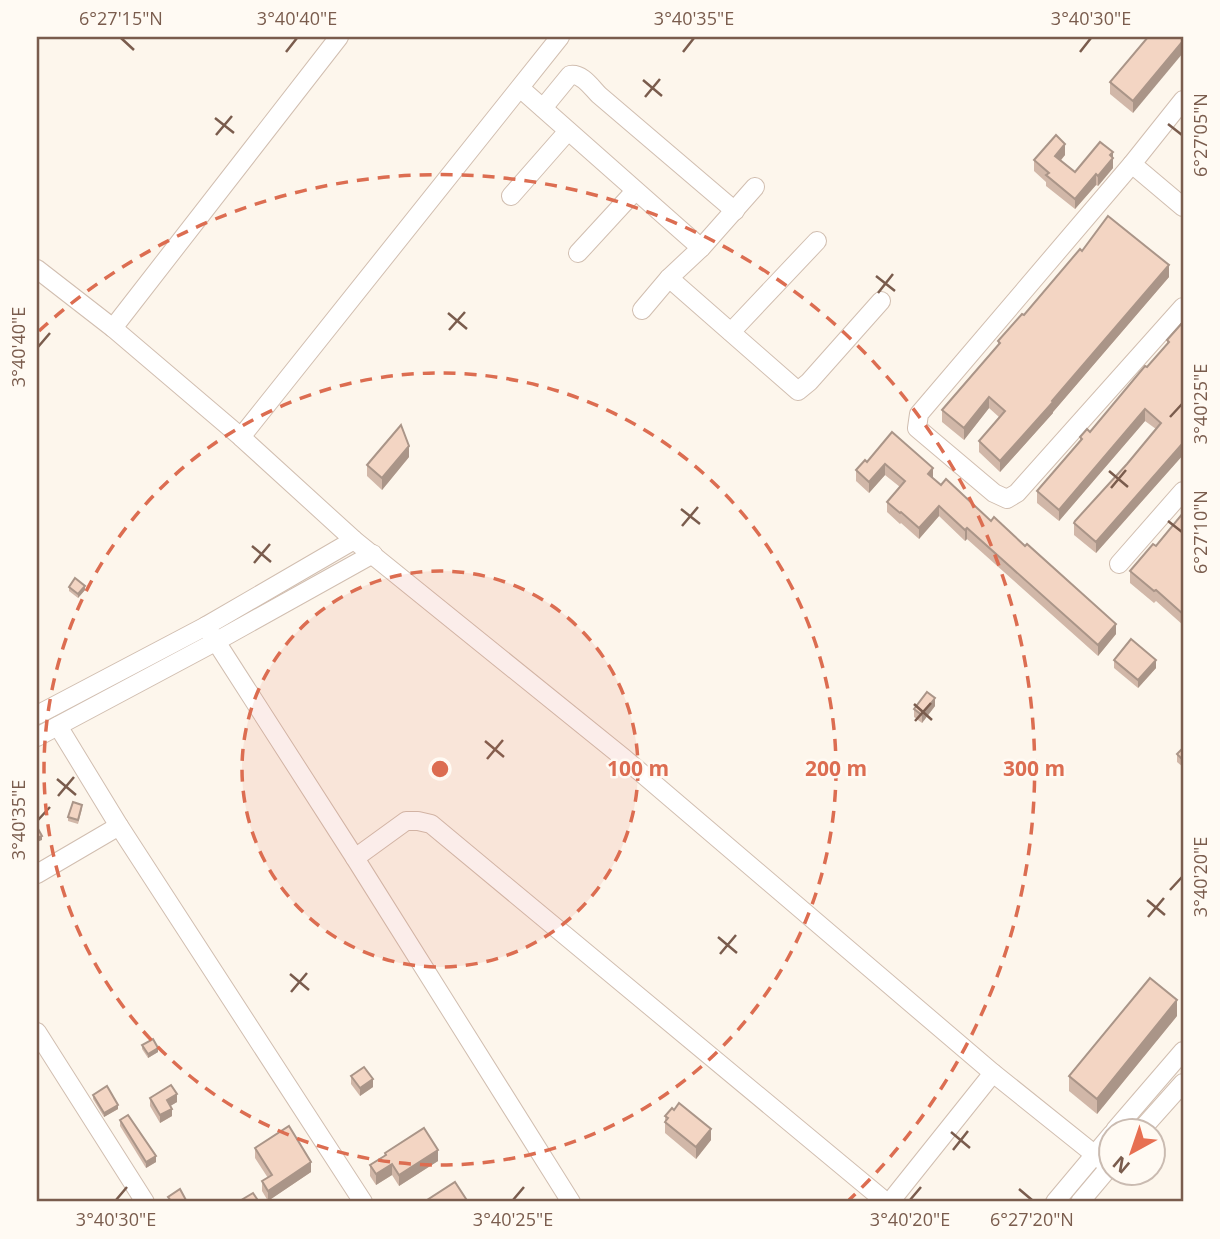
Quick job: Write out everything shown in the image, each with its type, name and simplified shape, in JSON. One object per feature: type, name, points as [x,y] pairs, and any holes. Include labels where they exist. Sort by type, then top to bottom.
[{"type":"street","points":[[113,328],[339,37]]},
{"type":"street","points":[[241,438],[560,37]]},
{"type":"street","points":[[543,108],[570,75],[579,76],[735,211]]},
{"type":"street","points":[[520,88],[701,248]]},
{"type":"street","points":[[1183,100],[1132,164],[919,414],[917,428],[994,493],[1007,499],[1017,493],[1183,307]]},
{"type":"street","points":[[511,196],[568,131]]},
{"type":"street","points":[[1132,164],[1183,207]]},
{"type":"street","points":[[642,310],[755,187]]},
{"type":"street","points":[[578,253],[635,191]]},
{"type":"street","points":[[731,332],[817,242]]},
{"type":"street","points":[[37,269],[113,328],[354,540],[625,759],[993,1073],[1098,1156]]},
{"type":"street","points":[[669,278],[798,391],[881,301]]},
{"type":"street","points":[[1119,564],[1183,491]]},
{"type":"street","points":[[37,737],[211,634],[354,540]]},
{"type":"street","points":[[37,715],[211,634],[373,554]]},
{"type":"street","points":[[211,634],[571,1202]]},
{"type":"street","points":[[58,726],[119,826],[363,1202]]},
{"type":"street","points":[[355,858],[406,821],[431,824],[888,1202],[993,1073]]},
{"type":"street","points":[[37,874],[119,826]]},
{"type":"street","points":[[37,1032],[145,1202]]},
{"type":"street","points":[[1127,1116],[1183,1051]]},
{"type":"street","points":[[1154,1116],[1183,1083]]},
{"type":"street","points":[[1055,1202],[1098,1150]]},
{"type":"street","points":[[1080,1202],[1098,1180]]},
{"type":"building","points":[[1148,37],[1183,37],[1183,41],[1133,101],[1110,82]]},
{"type":"building","points":[[1056,135],[1065,144],[1055,156],[1075,172],[1100,142],[1113,152],[1110,155],[1113,158],[1075,199],[1046,175],[1049,173],[1034,160]]},
{"type":"building","points":[[1108,216],[1169,265],[1000,461],[979,441],[1005,411],[989,397],[964,428],[942,410],[1000,343],[998,341],[1022,314],[1024,315],[1080,249],[1082,251]]},
{"type":"building","points":[[1183,322],[1183,443],[1096,542],[1074,523],[1161,423],[1145,409],[1059,510],[1037,491],[1082,439],[1080,437],[1087,429],[1090,432],[1145,366],[1147,367],[1169,342],[1167,340]]},
{"type":"building","points":[[401,425],[409,446],[382,478],[367,465]]},
{"type":"building","points":[[892,432],[933,468],[928,474],[941,485],[946,479],[991,521],[994,517],[1116,624],[1098,645],[939,506],[919,528],[887,502],[905,481],[885,464],[869,482],[856,470],[865,460],[867,462]]},
{"type":"building","points":[[1183,513],[1183,614],[1130,571],[1153,544],[1156,546]]},
{"type":"building","points":[[75,578],[85,586],[78,594],[69,587]]},
{"type":"building","points":[[1131,639],[1156,660],[1138,680],[1114,660]]},
{"type":"building","points":[[927,692],[935,698],[922,715],[914,709]]},
{"type":"building","points":[[1183,748],[1183,760],[1177,754]]},
{"type":"building","points":[[73,802],[82,805],[78,820],[68,817]]},
{"type":"building","points":[[1150,978],[1177,1000],[1097,1099],[1069,1076]]},
{"type":"building","points":[[153,1039],[158,1048],[148,1054],[142,1045]]},
{"type":"building","points":[[364,1067],[373,1079],[360,1088],[351,1076]]},
{"type":"building","points":[[171,1085],[177,1094],[167,1100],[172,1109],[160,1115],[150,1098]]},
{"type":"building","points":[[107,1086],[118,1105],[104,1113],[93,1095]]},
{"type":"building","points":[[679,1103],[711,1129],[696,1147],[665,1122],[668,1118],[665,1116]]},
{"type":"building","points":[[128,1115],[156,1156],[146,1162],[120,1120]]},
{"type":"building","points":[[289,1126],[311,1162],[268,1191],[262,1181],[272,1175],[255,1148]]},
{"type":"building","points":[[424,1128],[438,1150],[399,1175],[392,1164],[376,1174],[370,1165]]},
{"type":"building","points":[[455,1182],[468,1202],[424,1202]]},
{"type":"building","points":[[180,1189],[187,1202],[172,1202],[168,1197]]},
{"type":"building","points":[[253,1193],[259,1202],[238,1202]]}]
